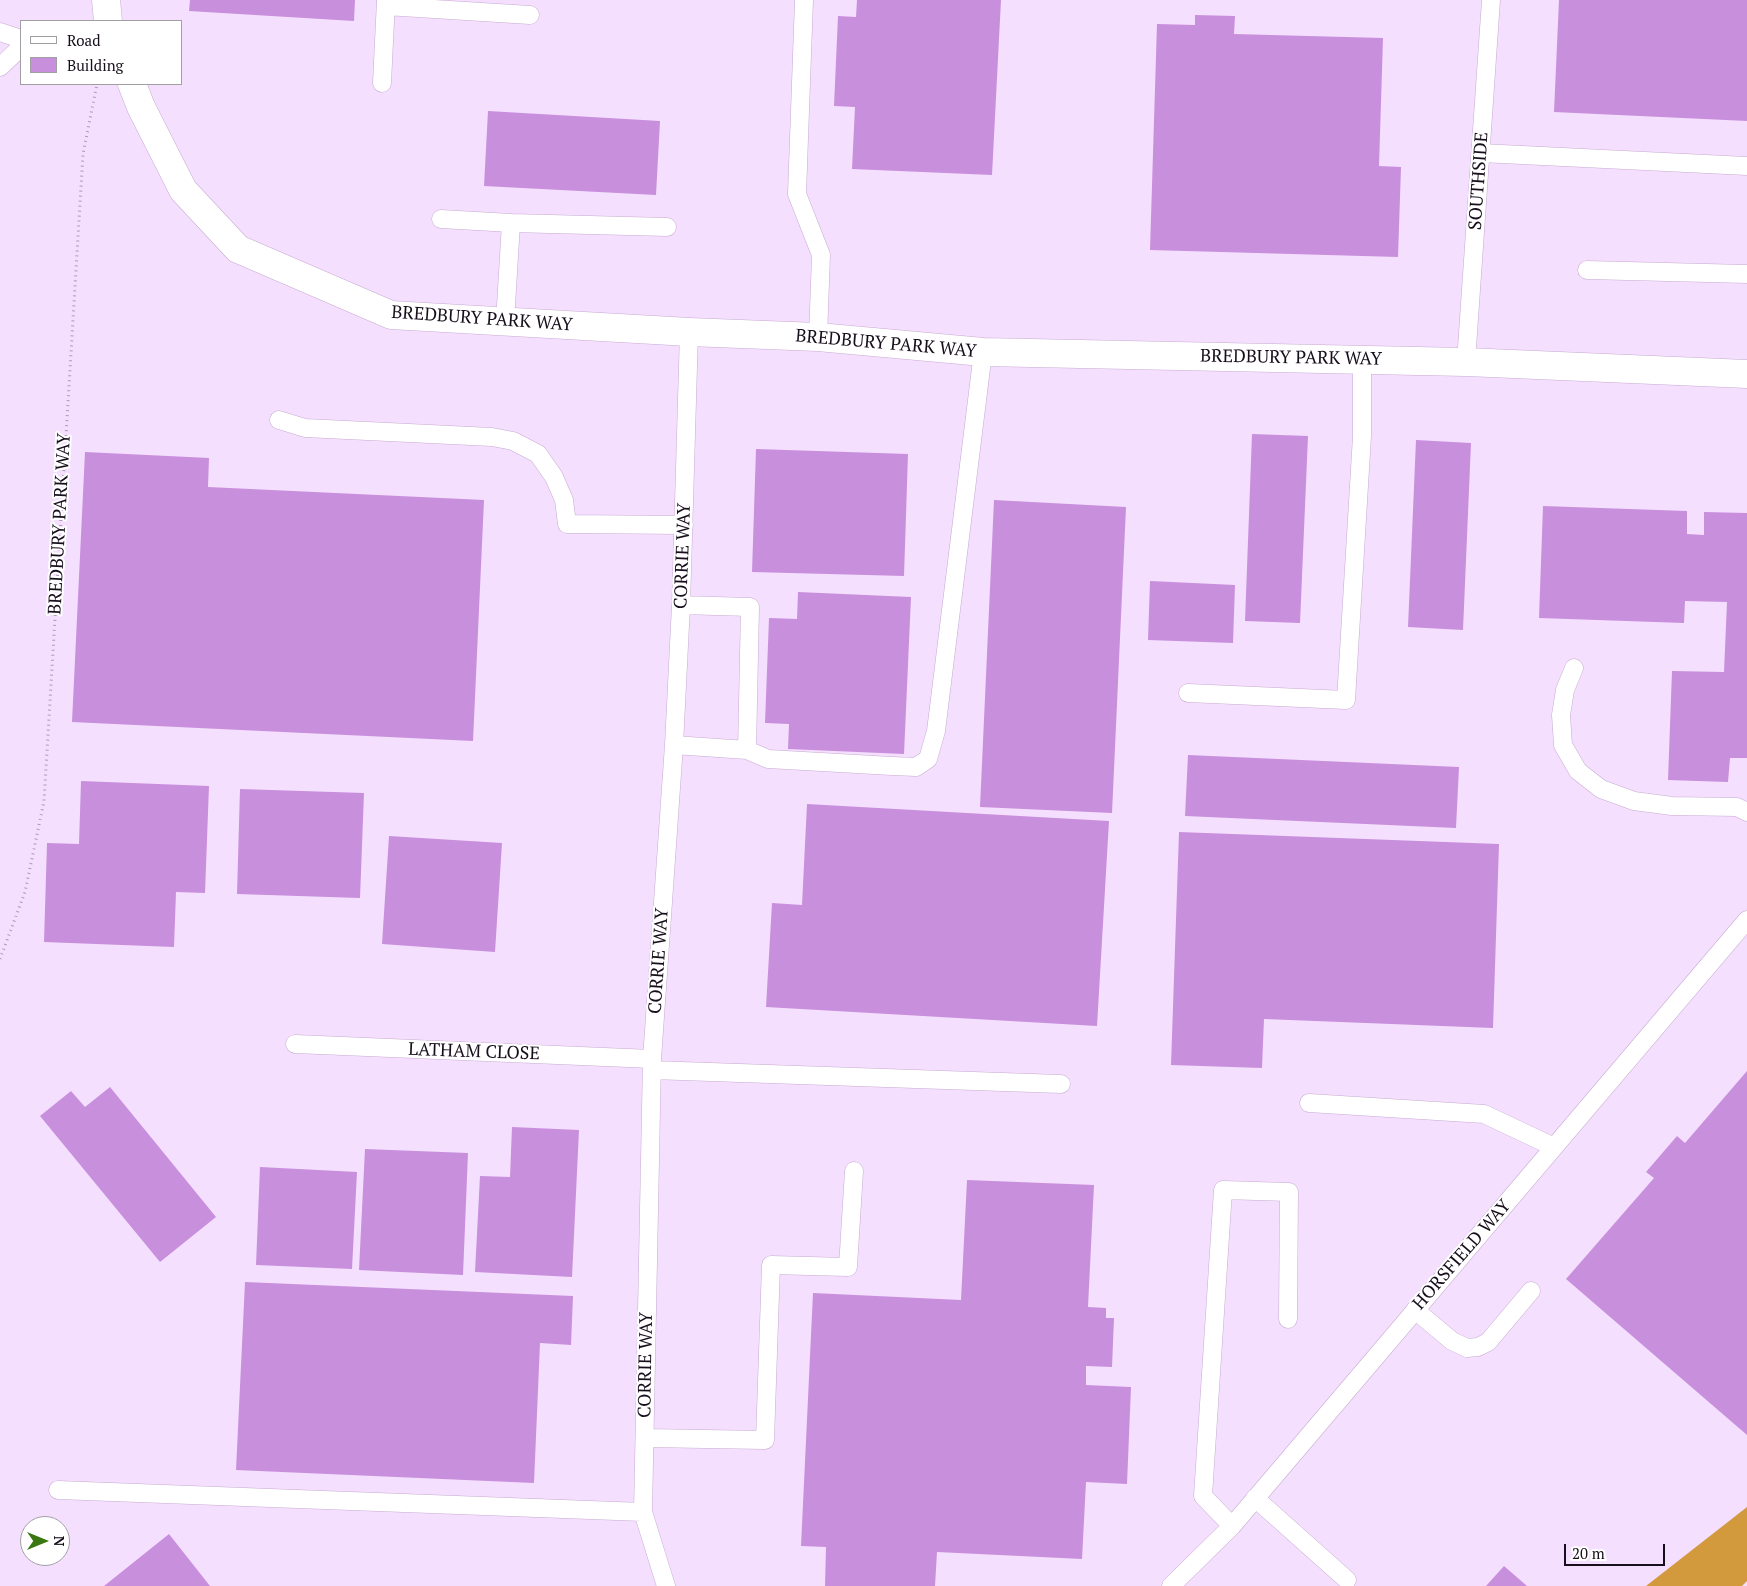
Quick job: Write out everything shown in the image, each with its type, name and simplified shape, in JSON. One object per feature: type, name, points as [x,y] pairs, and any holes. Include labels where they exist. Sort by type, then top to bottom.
[{"type":"street","points":[[106,0],[108,20]]},
{"type":"street","name":"BREDBURY PARK WAY","points":[[132,85],[183,190],[238,249],[391,315],[689,332],[818,337],[984,352],[1362,359],[1747,374]]},
{"type":"lane","points":[[804,0],[797,194],[821,255],[818,337]]},
{"type":"lane","name":"SOUTHSIDE","points":[[1466,362],[1491,0]]},
{"type":"lane","points":[[382,83],[386,3],[530,15]]},
{"type":"lane","points":[[0,32],[20,39]]},
{"type":"lane","points":[[0,67],[20,48]]},
{"type":"lane","points":[[1481,153],[1747,166]]},
{"type":"lane","points":[[441,218],[667,227]]},
{"type":"lane","points":[[505,322],[511,222]]},
{"type":"lane","points":[[1587,270],[1747,274]]},
{"type":"lane","name":"CORRIE WAY","points":[[666,1586],[643,1512],[652,1064],[682,605],[689,332]]},
{"type":"lane","points":[[674,745],[747,750],[768,759],[892,766],[916,767],[928,759],[936,731],[984,352]]},
{"type":"lane","points":[[1188,693],[1346,700],[1362,436],[1362,359]]},
{"type":"lane","points":[[279,420],[305,428],[492,437],[512,442],[538,454],[554,477],[564,500],[567,524],[684,525]]},
{"type":"lane","points":[[682,605],[750,607],[747,750]]},
{"type":"lane","points":[[1574,668],[1565,690],[1561,715],[1563,744],[1578,771],[1601,789],[1634,800],[1672,806],[1737,807],[1747,812]]},
{"type":"lane","name":"HORSFIELD WAY","points":[[1171,1586],[1232,1526],[1554,1147],[1741,940],[1747,920]]},
{"type":"lane","name":"LATHAM CLOSE","points":[[295,1044],[1061,1084]]},
{"type":"lane","points":[[1308,1103],[1484,1114],[1554,1147]]},
{"type":"lane","points":[[645,1438],[765,1440],[771,1265],[848,1267],[854,1171]]},
{"type":"lane","points":[[1232,1526],[1203,1496],[1223,1190],[1289,1192],[1288,1319]]},
{"type":"lane","points":[[1415,1310],[1452,1341],[1467,1348],[1478,1347],[1488,1342],[1531,1291]]},
{"type":"lane","points":[[58,1490],[643,1512]]},
{"type":"lane","points":[[1255,1498],[1347,1580]]},
{"type":"path","name":"BREDBURY PARK WAY","points":[[0,959],[25,892],[44,801],[82,154],[97,85]]},
{"type":"shaded area","points":[[1747,1507],[1747,1581],[1742,1586],[1646,1586]]},
{"type":"building","points":[[190,0],[355,0],[354,21],[189,11]]},
{"type":"building","points":[[857,0],[1001,0],[992,175],[852,169],[855,107],[834,106],[838,16],[856,17]]},
{"type":"building","points":[[1559,0],[1747,0],[1747,121],[1554,112]]},
{"type":"building","points":[[1195,15],[1235,16],[1234,34],[1383,38],[1379,166],[1401,167],[1398,257],[1150,250],[1157,24],[1195,25]]},
{"type":"building","points":[[488,111],[660,121],[656,195],[484,186]]},
{"type":"building","points":[[1252,434],[1308,436],[1300,623],[1245,621]]},
{"type":"building","points":[[1416,440],[1471,443],[1463,630],[1408,627]]},
{"type":"building","points":[[756,449],[908,454],[904,576],[752,572]]},
{"type":"building","points":[[85,452],[209,458],[208,487],[484,500],[473,741],[72,722]]},
{"type":"building","points":[[994,500],[1126,507],[1112,813],[980,807]]},
{"type":"building","points":[[1543,506],[1687,511],[1687,534],[1704,535],[1704,512],[1747,513],[1747,758],[1730,758],[1728,782],[1668,780],[1672,671],[1724,672],[1727,602],[1685,601],[1684,623],[1539,618]]},
{"type":"building","points":[[1150,581],[1235,585],[1233,643],[1148,640]]},
{"type":"building","points":[[798,592],[911,597],[904,754],[788,749],[789,724],[765,723],[769,618],[797,619]]},
{"type":"building","points":[[1188,755],[1459,767],[1456,828],[1185,816]]},
{"type":"building","points":[[81,781],[209,786],[205,893],[176,892],[174,947],[44,942],[47,843],[79,844]]},
{"type":"building","points":[[240,789],[364,793],[360,898],[237,894]]},
{"type":"building","points":[[807,804],[1109,821],[1097,1026],[766,1007],[772,903],[802,905]]},
{"type":"building","points":[[1179,832],[1499,844],[1493,1028],[1264,1019],[1262,1068],[1171,1065]]},
{"type":"building","points":[[389,836],[502,843],[495,952],[382,944]]},
{"type":"building","points":[[1747,1071],[1747,1435],[1566,1279],[1654,1178],[1646,1172],[1677,1136],[1685,1143]]},
{"type":"building","points":[[110,1087],[216,1217],[160,1262],[40,1116],[71,1091],[85,1107]]},
{"type":"building","points":[[512,1127],[579,1130],[572,1277],[475,1272],[480,1176],[510,1177]]},
{"type":"building","points":[[365,1149],[468,1153],[463,1275],[359,1270]]},
{"type":"building","points":[[260,1167],[357,1172],[352,1269],[256,1265]]},
{"type":"building","points":[[967,1180],[1094,1185],[1088,1307],[1106,1308],[1106,1318],[1114,1318],[1112,1367],[1086,1366],[1086,1385],[1131,1387],[1127,1484],[1086,1482],[1082,1559],[937,1552],[935,1586],[825,1586],[826,1547],[801,1546],[813,1293],[961,1300]]},
{"type":"building","points":[[245,1282],[573,1296],[571,1345],[540,1343],[534,1483],[236,1470]]},
{"type":"building","points":[[169,1534],[210,1586],[104,1586]]},
{"type":"building","points":[[1504,1566],[1527,1586],[1486,1586]]}]
